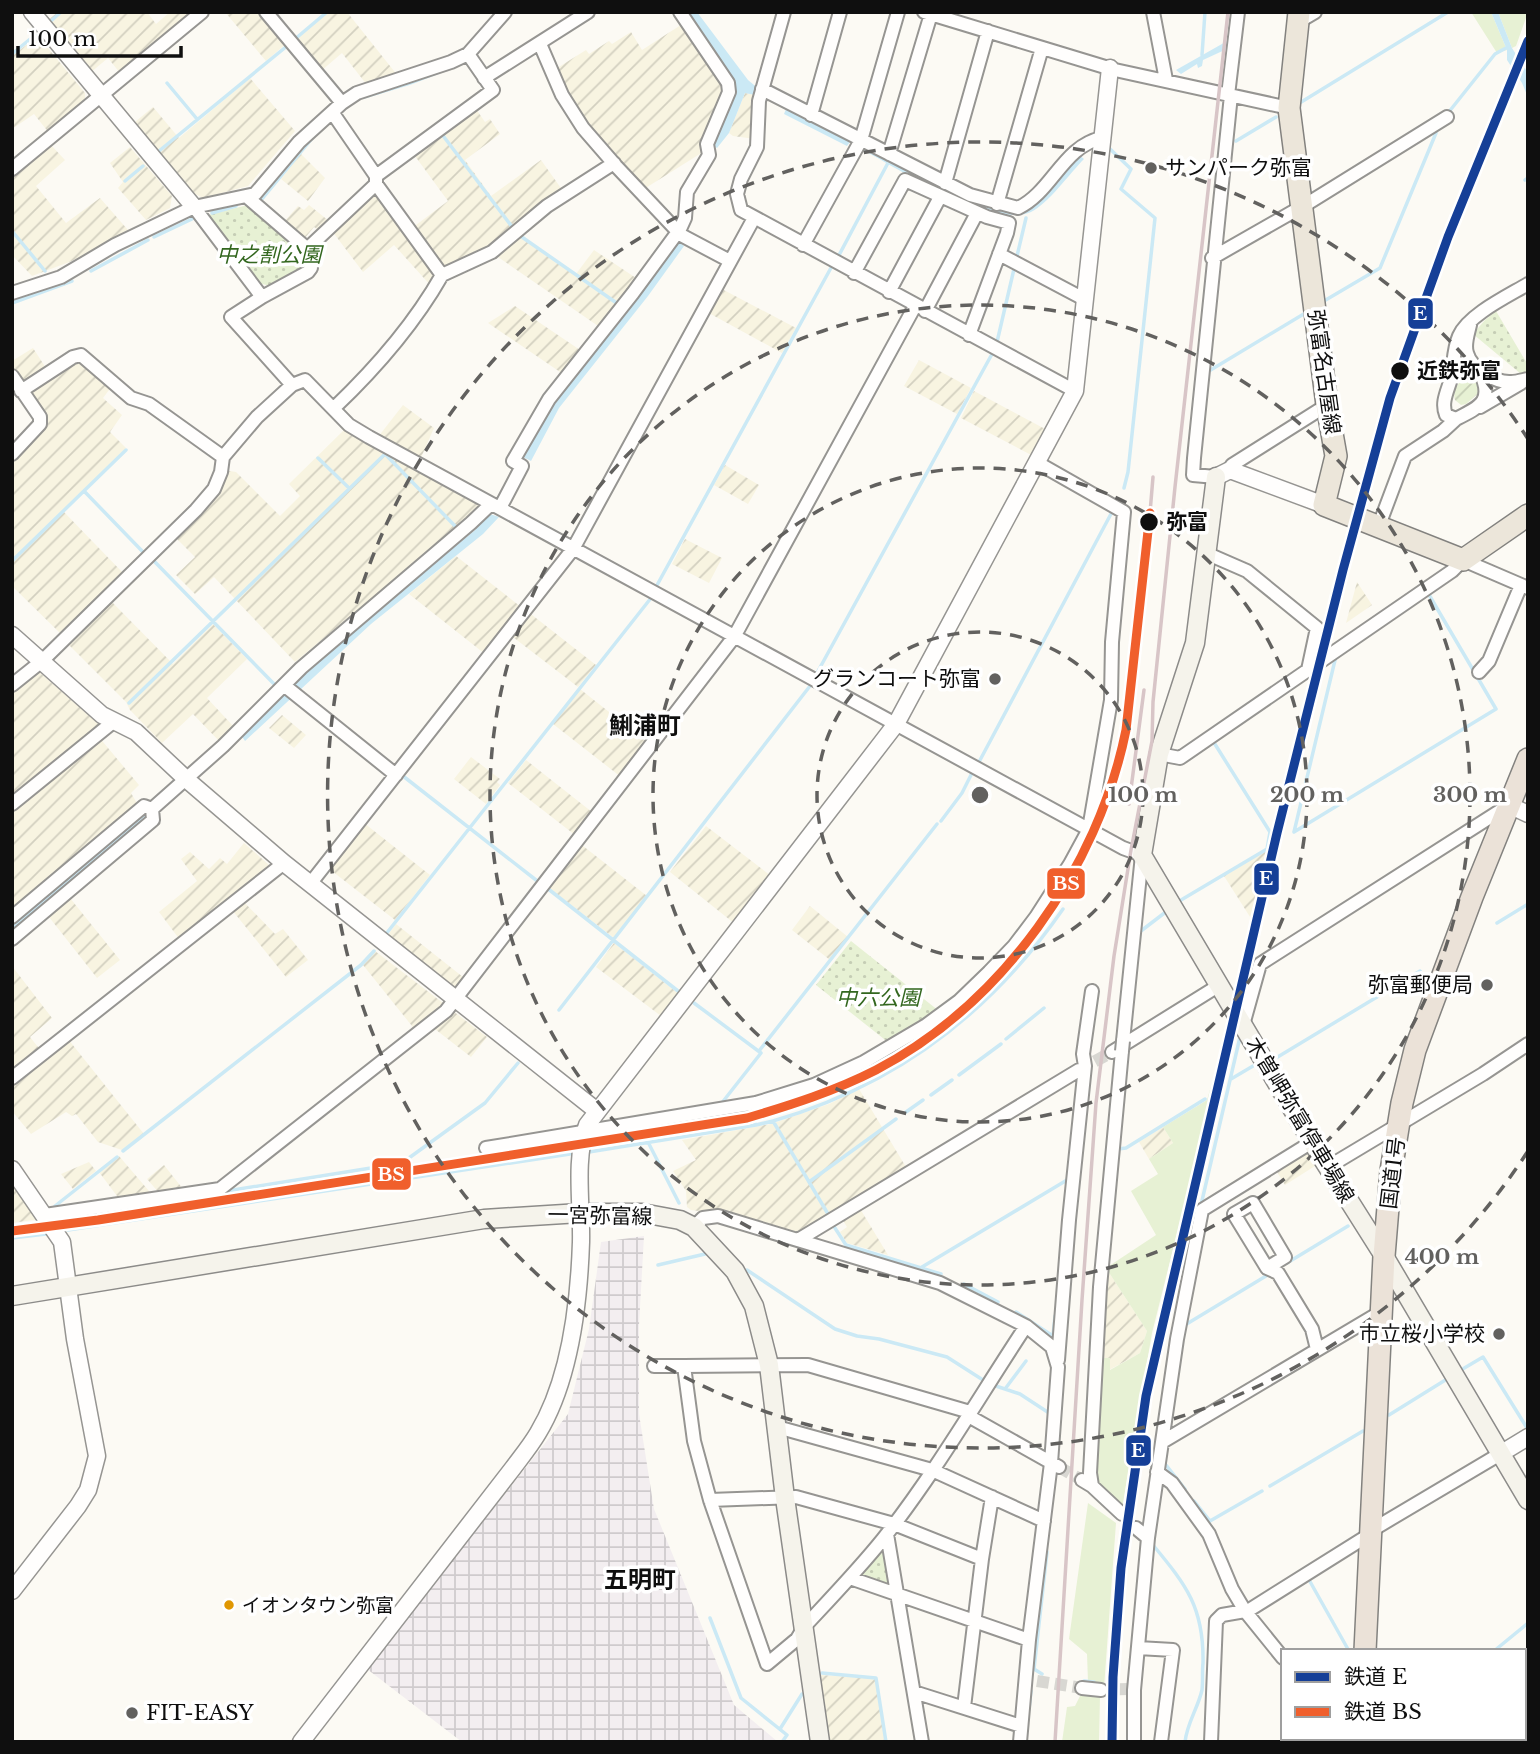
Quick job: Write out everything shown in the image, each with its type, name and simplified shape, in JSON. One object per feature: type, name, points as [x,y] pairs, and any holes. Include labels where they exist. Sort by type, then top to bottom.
[{"type":"highway","name":"国道1号","points":[[1365,1649],[1384,1256],[1391,1171],[1399,1123],[1415,1050],[1518,809],[1528,759]]},
{"type":"main road","name":"弥富名古屋線","points":[[1304,15],[1289,108],[1336,456],[1324,505]]},
{"type":"main road","points":[[1142,855],[1159,754],[1195,643],[1223,474]]},
{"type":"main road","points":[[1324,505],[1463,560],[1528,515]]},
{"type":"main road","name":"木曽岬弥富停車場線","points":[[1142,855],[1528,1500]]},
{"type":"main road","name":"一宮弥富線","points":[[12,1296],[484,1219],[580,1213],[642,1213],[680,1220],[694,1227],[735,1271],[754,1306],[769,1365],[820,1742]]},
{"type":"street","points":[[32,12],[194,208],[262,297]]},
{"type":"street","points":[[12,169],[202,12]]},
{"type":"street","points":[[266,12],[337,108],[376,180],[442,275]]},
{"type":"street","points":[[12,293],[61,277],[115,245],[194,208],[256,194],[299,142],[357,93],[452,62],[468,54],[506,12]]},
{"type":"street","points":[[484,78],[588,12]]},
{"type":"street","points":[[152,809],[290,689],[301,668],[495,506],[522,466],[513,461],[549,399],[678,232],[685,218],[687,192],[709,155],[707,144],[729,92],[728,83],[680,12]]},
{"type":"street","points":[[784,12],[759,101],[757,147],[741,179],[737,194],[741,210],[1075,391]]},
{"type":"street","points":[[811,115],[840,12]]},
{"type":"street","points":[[803,245],[861,140],[898,12]]},
{"type":"street","points":[[1153,12],[1166,80]]},
{"type":"street","points":[[1238,12],[1212,258],[1194,475],[1223,474],[1324,505]]},
{"type":"street","points":[[889,154],[928,13],[963,18],[988,31],[1110,68],[1289,108]]},
{"type":"street","points":[[945,183],[988,31]]},
{"type":"street","points":[[540,44],[562,95],[583,128],[678,232],[730,261]]},
{"type":"street","points":[[997,204],[1042,48]]},
{"type":"street","points":[[307,248],[376,180],[493,90],[468,54]]},
{"type":"street","points":[[301,1742],[539,1432],[551,1406],[564,1365],[576,1307],[584,1132],[597,1111],[896,724],[1075,391],[1110,68]]},
{"type":"street","points":[[762,89],[970,195],[1018,208],[1027,204],[1078,148],[1102,138]]},
{"type":"street","points":[[1212,258],[1303,207],[1447,117]]},
{"type":"street","points":[[334,408],[372,372],[412,324],[442,275],[492,252],[547,206],[614,163]]},
{"type":"street","points":[[854,273],[905,180],[977,213],[1009,223],[969,335]]},
{"type":"street","points":[[246,196],[307,248],[311,268],[308,272],[231,317],[292,384]]},
{"type":"street","points":[[889,292],[940,197]]},
{"type":"street","points":[[45,1215],[220,1189],[446,1011],[734,637],[977,213]]},
{"type":"street","points":[[310,884],[573,549],[754,218]]},
{"type":"street","points":[[999,254],[1084,299]]},
{"type":"street","points":[[1456,419],[1446,415],[1443,407],[1460,335],[1471,321],[1528,284]]},
{"type":"street","points":[[1471,321],[1467,354],[1486,384],[1487,393],[1477,408]]},
{"type":"street","points":[[21,391],[73,357],[81,355],[131,398],[149,404],[223,457]]},
{"type":"street","points":[[1450,382],[1461,370],[1478,369],[1502,381],[1528,379]]},
{"type":"street","points":[[12,376],[40,417],[40,424],[12,454]]},
{"type":"street","points":[[1378,528],[1405,456],[1456,419],[1528,379]]},
{"type":"street","points":[[12,685],[41,662],[196,510],[214,489],[221,472],[223,457],[257,417],[292,384],[304,380],[349,425],[1123,848],[1142,855],[1120,1050],[1099,1301],[1090,1473],[1087,1483],[1122,1514]]},
{"type":"street","points":[[1223,474],[1232,465],[1327,405]]},
{"type":"street","points":[[486,1148],[756,1103],[814,1085],[898,1043],[959,1001],[1014,946],[1070,864],[1089,828],[1111,700],[1112,642],[1124,512],[1036,462]]},
{"type":"street","points":[[1208,554],[1247,571],[1317,628],[1308,670]]},
{"type":"street","points":[[1159,754],[1180,758],[1460,565],[1463,560],[1524,586],[1489,661],[1479,672]]},
{"type":"street","points":[[12,635],[102,715],[136,732],[284,863],[597,1111]]},
{"type":"street","points":[[290,689],[396,775]]},
{"type":"street","points":[[12,804],[113,722]]},
{"type":"street","points":[[12,917],[144,806],[152,809]]},
{"type":"street","points":[[12,939],[153,820],[152,809]]},
{"type":"street","points":[[1243,1025],[1260,964],[1518,809]]},
{"type":"street","points":[[12,1078],[284,863]]},
{"type":"street","points":[[1120,1050],[1218,986]]},
{"type":"street","points":[[1020,1742],[1032,1680],[1029,1640],[1044,1521],[1055,1465],[1058,1367],[1069,1220],[1083,1054],[1092,991]]},
{"type":"street","points":[[1328,1167],[1528,1044]]},
{"type":"street","points":[[798,1240],[1079,1070]]},
{"type":"street","points":[[1134,1742],[1131,1689],[1138,1648],[1148,1538],[1177,1339],[1202,1210],[1312,1142]]},
{"type":"street","points":[[12,1169],[62,1242],[75,1339],[97,1456],[88,1490],[78,1506],[12,1591]]},
{"type":"street","points":[[1266,1268],[1285,1256],[1252,1203],[1234,1214],[1266,1268],[1278,1273],[1312,1329],[1317,1349]]},
{"type":"street","points":[[694,1227],[703,1218],[718,1216],[940,1283],[1026,1326],[1052,1347],[1058,1367]]},
{"type":"street","points":[[1162,1442],[1381,1312]]},
{"type":"street","points":[[684,1366],[694,1441],[710,1500],[767,1664],[797,1639],[804,1627],[850,1578],[890,1529],[1026,1326]]},
{"type":"street","points":[[654,1366],[808,1365],[970,1412]]},
{"type":"street","points":[[970,1412],[972,1418],[1055,1465]]},
{"type":"street","points":[[776,1427],[932,1470],[1044,1521]]},
{"type":"street","points":[[1211,1742],[1216,1621],[1222,1615],[1245,1611],[1528,1437]]},
{"type":"street","points":[[1157,1472],[1172,1483],[1209,1534],[1232,1589],[1245,1611],[1281,1656]]},
{"type":"street","points":[[710,1500],[796,1497],[982,1559]]},
{"type":"street","points":[[964,1707],[992,1497]]},
{"type":"street","points":[[1136,1528],[1148,1538]]},
{"type":"street","points":[[890,1529],[922,1742]]},
{"type":"street","points":[[850,1578],[1029,1640]]},
{"type":"street","points":[[1138,1648],[1172,1650],[1161,1742]]},
{"type":"street","points":[[1082,1688],[1101,1690]]},
{"type":"street","points":[[914,1692],[1021,1726]]},
{"type":"shaded area","points":[[58,12],[147,12],[156,24],[170,12],[189,12],[190,17],[120,73],[108,58],[90,73],[48,20]]},
{"type":"shaded area","points":[[225,12],[261,12],[287,43],[266,61]]},
{"type":"shaded area","points":[[329,12],[347,12],[398,76],[367,85],[342,53],[321,71],[295,40]]},
{"type":"shaded area","points":[[684,23],[724,86],[721,104],[703,152],[644,189],[586,125],[554,70],[586,50],[589,54],[609,41],[612,44],[631,32],[642,50]]},
{"type":"shaded area","points":[[38,36],[85,93],[85,104],[49,133],[34,114],[12,129],[12,56]]},
{"type":"shaded area","points":[[250,78],[295,131],[248,186],[203,198],[191,192],[135,122],[153,107],[179,138]]},
{"type":"shaded area","points":[[745,93],[755,95],[755,139],[729,133]]},
{"type":"shaded area","points":[[474,106],[485,122],[490,119],[500,134],[465,160],[491,196],[541,160],[563,191],[489,251],[442,269],[412,228],[448,201],[412,152]]},
{"type":"shaded area","points":[[50,144],[65,160],[36,186],[66,223],[100,198],[128,230],[72,261],[32,276],[12,255],[12,174]]},
{"type":"shaded area","points":[[130,147],[172,196],[170,208],[146,220],[118,188],[123,182],[110,163]]},
{"type":"shaded area","points":[[301,154],[325,178],[308,201],[281,179]]},
{"type":"shaded area","points":[[371,194],[376,194],[435,273],[432,287],[394,245],[363,272],[332,231]]},
{"type":"shaded area","points":[[309,205],[329,221],[320,231],[314,227],[304,239],[284,222],[298,206],[304,210]]},
{"type":"shaded area","points":[[519,234],[576,274],[594,250],[639,280],[601,328],[495,255]]},
{"type":"shaded area","points":[[720,288],[796,328],[782,353],[707,312]]},
{"type":"shaded area","points":[[515,306],[583,352],[563,374],[488,323]]},
{"type":"shaded area","points":[[33,348],[46,368],[23,386],[12,372],[12,361]]},
{"type":"shaded area","points":[[78,358],[112,386],[103,398],[122,415],[110,432],[126,448],[63,511],[125,575],[62,635],[12,586],[12,458],[42,426],[26,391]]},
{"type":"shaded area","points":[[919,360],[971,388],[957,414],[904,386]]},
{"type":"shaded area","points":[[974,391],[1047,430],[1033,456],[961,418]]},
{"type":"shaded area","points":[[403,405],[434,428],[420,460],[378,437]]},
{"type":"shaded area","points":[[345,429],[479,503],[480,509],[295,662],[214,577],[195,594],[176,575],[195,557],[174,536],[224,470],[236,472],[280,516],[300,496],[289,484]]},
{"type":"shaded area","points":[[725,465],[759,485],[748,504],[714,485]]},
{"type":"shaded area","points":[[685,539],[722,558],[709,583],[672,564]]},
{"type":"shaded area","points":[[456,556],[521,607],[485,654],[409,594]]},
{"type":"shaded area","points":[[1357,582],[1372,605],[1346,623]]},
{"type":"shaded area","points":[[110,600],[173,664],[213,624],[247,659],[207,698],[234,727],[220,742],[193,714],[162,743],[130,710],[126,702],[67,643]]},
{"type":"shaded area","points":[[527,611],[596,665],[578,687],[509,634]]},
{"type":"shaded area","points":[[38,671],[102,727],[12,801],[12,691]]},
{"type":"shaded area","points":[[580,689],[647,742],[621,777],[553,724]]},
{"type":"shaded area","points":[[282,715],[306,735],[294,748],[269,728]]},
{"type":"shaded area","points":[[98,736],[139,785],[131,793],[138,805],[12,912],[12,806]]},
{"type":"shaded area","points":[[471,757],[500,779],[497,782],[500,785],[486,804],[454,779]]},
{"type":"shaded area","points":[[526,760],[592,812],[575,835],[508,783]]},
{"type":"shaded area","points":[[364,823],[430,875],[395,920],[328,868]]},
{"type":"shaded area","points":[[706,826],[771,876],[735,924],[670,872]]},
{"type":"shaded area","points":[[578,842],[647,896],[614,938],[545,885]]},
{"type":"shaded area","points":[[244,843],[269,865],[267,871],[180,940],[159,912],[197,881],[181,859],[190,852],[209,869],[220,858],[227,864]]},
{"type":"shaded area","points":[[1268,850],[1252,920],[1224,876]]},
{"type":"shaded area","points":[[70,898],[120,960],[97,978],[49,917],[49,912]]},
{"type":"shaded area","points":[[243,901],[275,934],[283,929],[308,960],[286,977],[232,910]]},
{"type":"shaded area","points":[[810,906],[848,937],[830,960],[792,930]]},
{"type":"shaded area","points":[[396,924],[463,977],[456,986],[450,986],[387,936]]},
{"type":"shaded area","points":[[614,943],[679,994],[661,1016],[596,967]]},
{"type":"shaded area","points":[[375,951],[443,1003],[438,1012],[416,1031],[363,965]]},
{"type":"shaded area","points":[[12,966],[52,1018],[30,1037],[42,1052],[12,1075]]},
{"type":"shaded area","points":[[453,1011],[487,1037],[471,1057],[431,1026]]},
{"type":"shaded area","points":[[68,1039],[144,1134],[122,1150],[98,1142],[76,1114],[72,1116],[66,1112],[31,1134],[12,1111],[12,1082]]},
{"type":"shaded area","points":[[859,1089],[906,1167],[801,1233],[737,1216],[691,1210],[687,1207],[686,1191],[673,1171],[696,1160],[682,1140],[771,1124],[829,1104]]},
{"type":"shaded area","points":[[1163,1127],[1173,1143],[1149,1159],[1139,1142]]},
{"type":"shaded area","points":[[1305,1148],[1315,1166],[1285,1185],[1274,1167]]},
{"type":"shaded area","points":[[119,1156],[151,1195],[120,1200],[99,1172]]},
{"type":"shaded area","points":[[89,1162],[96,1171],[73,1189],[61,1174]]},
{"type":"shaded area","points":[[164,1165],[183,1189],[160,1194],[147,1179]]},
{"type":"shaded area","points":[[12,1177],[40,1219],[12,1223]]},
{"type":"shaded area","points":[[859,1207],[888,1255],[847,1243],[840,1232],[847,1227],[841,1217]]},
{"type":"shaded area","points":[[644,1236],[639,1325],[639,1414],[654,1509],[734,1705],[778,1742],[462,1742],[367,1669],[568,1414],[589,1329],[601,1242]]},
{"type":"shaded area","points":[[1106,1268],[1147,1331],[1140,1353],[1109,1370],[1100,1358]]},
{"type":"shaded area","points":[[820,1675],[875,1678],[885,1742],[830,1742]]},
{"type":"green space","points":[[1471,12],[1491,12],[1507,50],[1497,53]]},
{"type":"green space","points":[[1498,12],[1528,12],[1516,46],[1512,48]]},
{"type":"green space","name":"中之割公園","points":[[248,205],[298,247],[303,255],[302,268],[270,286],[259,283],[208,215]]},
{"type":"green space","points":[[1496,311],[1528,365],[1528,371],[1521,374],[1473,334]]},
{"type":"green space","points":[[1467,376],[1480,382],[1480,392],[1461,405],[1455,400],[1454,393],[1459,383]]},
{"type":"green space","name":"中六公園","points":[[851,941],[939,1011],[889,1043],[816,985]]},
{"type":"green space","points":[[1231,1018],[1152,1333],[1122,1509],[1097,1481],[1093,1468],[1100,1358],[1110,1358],[1110,1370],[1140,1353],[1147,1331],[1106,1268],[1156,1235],[1131,1191],[1158,1174],[1149,1159],[1173,1143],[1163,1127],[1207,1100]]},
{"type":"green space","points":[[1088,1503],[1116,1523],[1104,1688],[1088,1682],[1087,1654],[1069,1639]]},
{"type":"green space","points":[[885,1545],[893,1583],[889,1588],[861,1579],[859,1574]]},
{"type":"green space","points":[[1081,1694],[1100,1697],[1099,1742],[1062,1742],[1067,1707],[1075,1706]]},
{"type":"water","points":[[687,12],[697,12],[748,80],[760,90],[755,95],[745,93],[729,133],[717,148],[711,144],[721,127],[736,88]]},
{"type":"water","points":[[1491,12],[1498,12],[1512,48],[1528,73],[1527,95],[1507,60],[1507,50]]},
{"type":"water","points":[[1229,40],[1229,48],[1203,60],[1202,66],[1198,68],[1197,64],[1181,74],[1176,70]]},
{"type":"water","points":[[786,109],[850,142],[847,146],[784,114]]},
{"type":"water","points":[[864,148],[1018,213],[1035,205],[1079,155],[1084,159],[1038,208],[1014,215],[970,205],[922,182],[863,150]]},
{"type":"water","points":[[676,240],[684,246],[559,408],[531,461],[521,456],[552,401]]},
{"type":"water","points":[[490,514],[499,517],[483,534],[371,624],[245,741],[241,735],[334,645],[474,531]]},
{"type":"water","points":[[142,813],[147,819],[12,933],[12,923]]},
{"type":"waterway","points":[[52,20],[61,12]]},
{"type":"waterway","points":[[295,39],[327,12]]},
{"type":"waterway","points":[[1202,55],[1205,12]]},
{"type":"waterway","points":[[1298,104],[1448,12]]},
{"type":"waterway","points":[[12,54],[35,35]]},
{"type":"waterway","points":[[159,151],[287,46]]},
{"type":"waterway","points":[[1448,113],[1495,54],[1506,48]]},
{"type":"waterway","points":[[364,97],[462,63]]},
{"type":"waterway","points":[[167,83],[197,119]]},
{"type":"waterway","points":[[1236,141],[1276,117]]},
{"type":"waterway","points":[[441,133],[513,228]]},
{"type":"waterway","points":[[1324,301],[1380,268],[1436,133]]},
{"type":"waterway","points":[[262,199],[314,136]]},
{"type":"waterway","points":[[1109,148],[1131,169],[1121,189],[1155,218],[1128,472],[1124,488]]},
{"type":"waterway","points":[[838,257],[889,161]]},
{"type":"waterway","points":[[125,181],[143,166]]},
{"type":"waterway","points":[[212,213],[236,206]]},
{"type":"waterway","points":[[1017,256],[1026,218]]},
{"type":"waterway","points":[[154,237],[192,219]]},
{"type":"waterway","points":[[12,231],[45,271]]},
{"type":"waterway","points":[[519,235],[618,304]]},
{"type":"waterway","points":[[91,271],[148,240]]},
{"type":"waterway","points":[[656,587],[832,266]]},
{"type":"waterway","points":[[997,342],[1014,269]]},
{"type":"waterway","points":[[12,303],[72,281]]},
{"type":"waterway","points":[[1209,371],[1307,312]]},
{"type":"waterway","points":[[817,673],[992,354]]},
{"type":"waterway","points":[[12,561],[126,450]]},
{"type":"waterway","points":[[129,703],[385,454],[456,527]]},
{"type":"waterway","points":[[318,458],[349,488]]},
{"type":"waterway","points":[[84,491],[144,553]]},
{"type":"waterway","points":[[979,762],[1112,512]]},
{"type":"waterway","points":[[153,560],[276,686]]},
{"type":"waterway","points":[[1294,832],[1496,709],[1428,593]]},
{"type":"waterway","points":[[386,934],[651,598]]},
{"type":"waterway","points":[[1294,832],[1336,656]]},
{"type":"waterway","points":[[559,1010],[810,686]]},
{"type":"waterway","points":[[1176,903],[1267,849],[1270,832],[1213,741]]},
{"type":"waterway","points":[[941,821],[962,793],[973,771]]},
{"type":"waterway","points":[[403,776],[536,880]]},
{"type":"waterway","points":[[759,1051],[937,824]]},
{"type":"waterway","points":[[547,888],[678,991]]},
{"type":"waterway","points":[[1497,923],[1528,904]]},
{"type":"waterway","points":[[773,1121],[859,1088],[936,1041],[972,1013],[1004,981],[1035,947],[1063,909]]},
{"type":"waterway","points":[[1137,934],[1167,911]]},
{"type":"waterway","points":[[123,1151],[361,965],[374,951]]},
{"type":"waterway","points":[[1276,1058],[1420,971],[1427,981]]},
{"type":"waterway","points":[[694,1003],[761,1053],[721,1104]]},
{"type":"waterway","points":[[1006,1039],[1044,1008]]},
{"type":"waterway","points":[[1201,1205],[1240,1037]]},
{"type":"waterway","points":[[959,1075],[1001,1044]]},
{"type":"waterway","points":[[227,1191],[402,1163],[485,1103],[518,1063]]},
{"type":"waterway","points":[[1231,1079],[1253,1066]]},
{"type":"waterway","points":[[931,1095],[952,1080]]},
{"type":"waterway","points":[[1118,1149],[1126,1148],[1205,1099]]},
{"type":"waterway","points":[[906,1112],[923,1100]]},
{"type":"waterway","points":[[747,1110],[756,1125],[773,1121],[828,1214]]},
{"type":"waterway","points":[[809,1182],[896,1119]]},
{"type":"waterway","points":[[589,1152],[756,1125]]},
{"type":"waterway","points":[[649,1144],[679,1203]]},
{"type":"waterway","points":[[68,1230],[570,1154]]},
{"type":"waterway","points":[[55,1206],[117,1157]]},
{"type":"waterway","points":[[922,1267],[1067,1180]]},
{"type":"waterway","points":[[833,1225],[846,1245],[941,1274]]},
{"type":"waterway","points":[[1287,1263],[1348,1226]]},
{"type":"waterway","points":[[12,1238],[46,1234]]},
{"type":"waterway","points":[[658,1265],[705,1254]]},
{"type":"waterway","points":[[747,1270],[835,1329],[947,1357],[983,1380]]},
{"type":"waterway","points":[[1185,1325],[1266,1276]]},
{"type":"waterway","points":[[964,1284],[998,1302]]},
{"type":"waterway","points":[[1016,1312],[1053,1336],[1055,1316]]},
{"type":"waterway","points":[[1461,1370],[1483,1357],[1527,1428]]},
{"type":"waterway","points":[[1005,1389],[1026,1361]]},
{"type":"waterway","points":[[1389,1415],[1447,1379]]},
{"type":"waterway","points":[[996,1386],[1020,1394],[1049,1413]]},
{"type":"waterway","points":[[1270,1486],[1363,1431]]},
{"type":"waterway","points":[[1166,1465],[1185,1489]]},
{"type":"waterway","points":[[1194,1501],[1210,1521],[1262,1491]]},
{"type":"waterway","points":[[1153,1545],[1191,1599],[1197,1612],[1203,1644],[1202,1690],[1185,1742]]},
{"type":"waterway","points":[[1042,1674],[1034,1669],[1047,1552]]},
{"type":"waterway","points":[[1308,1578],[1348,1649]]},
{"type":"waterway","points":[[710,1618],[741,1698],[787,1735],[782,1742]]},
{"type":"waterway","points":[[1496,1649],[1528,1623]]},
{"type":"waterway","points":[[822,1673],[876,1678],[886,1742]]},
{"type":"waterway","points":[[1084,1681],[1094,1682]]},
{"type":"waterway","points":[[1029,1709],[1031,1691]]},
{"type":"waterway","points":[[780,1729],[802,1694]]},
{"type":"tunnel","points":[[1079,1070],[1112,1052]]},
{"type":"tunnel","points":[[1059,1467],[1082,1480]]},
{"type":"tunnel","points":[[1037,1681],[1082,1688]]},
{"type":"tunnel","points":[[1101,1690],[1128,1689]]},
{"type":"railway","points":[[1055,1742],[1096,1103],[1114,956],[1152,741],[1153,702],[1175,487],[1228,12]]},
{"type":"railway","points":[[1150,513],[1153,477]]},
{"type":"railway","points":[[1129,804],[1144,690]]},
{"type":"rail line","name":"E","points":[[1112,1742],[1113,1677],[1121,1568],[1146,1396],[1277,833],[1343,570],[1390,398],[1448,237],[1528,41]]},
{"type":"rail line","name":"BS","points":[[12,1231],[98,1220],[747,1118],[845,1085],[922,1042],[964,1009],[1003,970],[1038,927],[1068,881],[1093,832],[1112,782],[1126,730],[1150,513]]},
{"type":"place","name":"サンパーク弥富","points":[[1151,168]]},
{"type":"place","name":"近鉄弥富","points":[[1400,371]]},
{"type":"place","name":"弥富","points":[[1149,522]]},
{"type":"place","name":"グランコート弥富","points":[[995,679]]},
{"type":"place","name":"弥富郵便局","points":[[1487,985]]},
{"type":"place","name":"市立桜小学校","points":[[1499,1334]]},
{"type":"place","name":"イオンタウン弥富","points":[[229,1605]]},
{"type":"place","name":"FIT-EASY","points":[[132,1713]]},
{"type":"district","name":"鯏浦町","points":[[645,726]]},
{"type":"district","name":"五明町","points":[[640,1580]]}]
